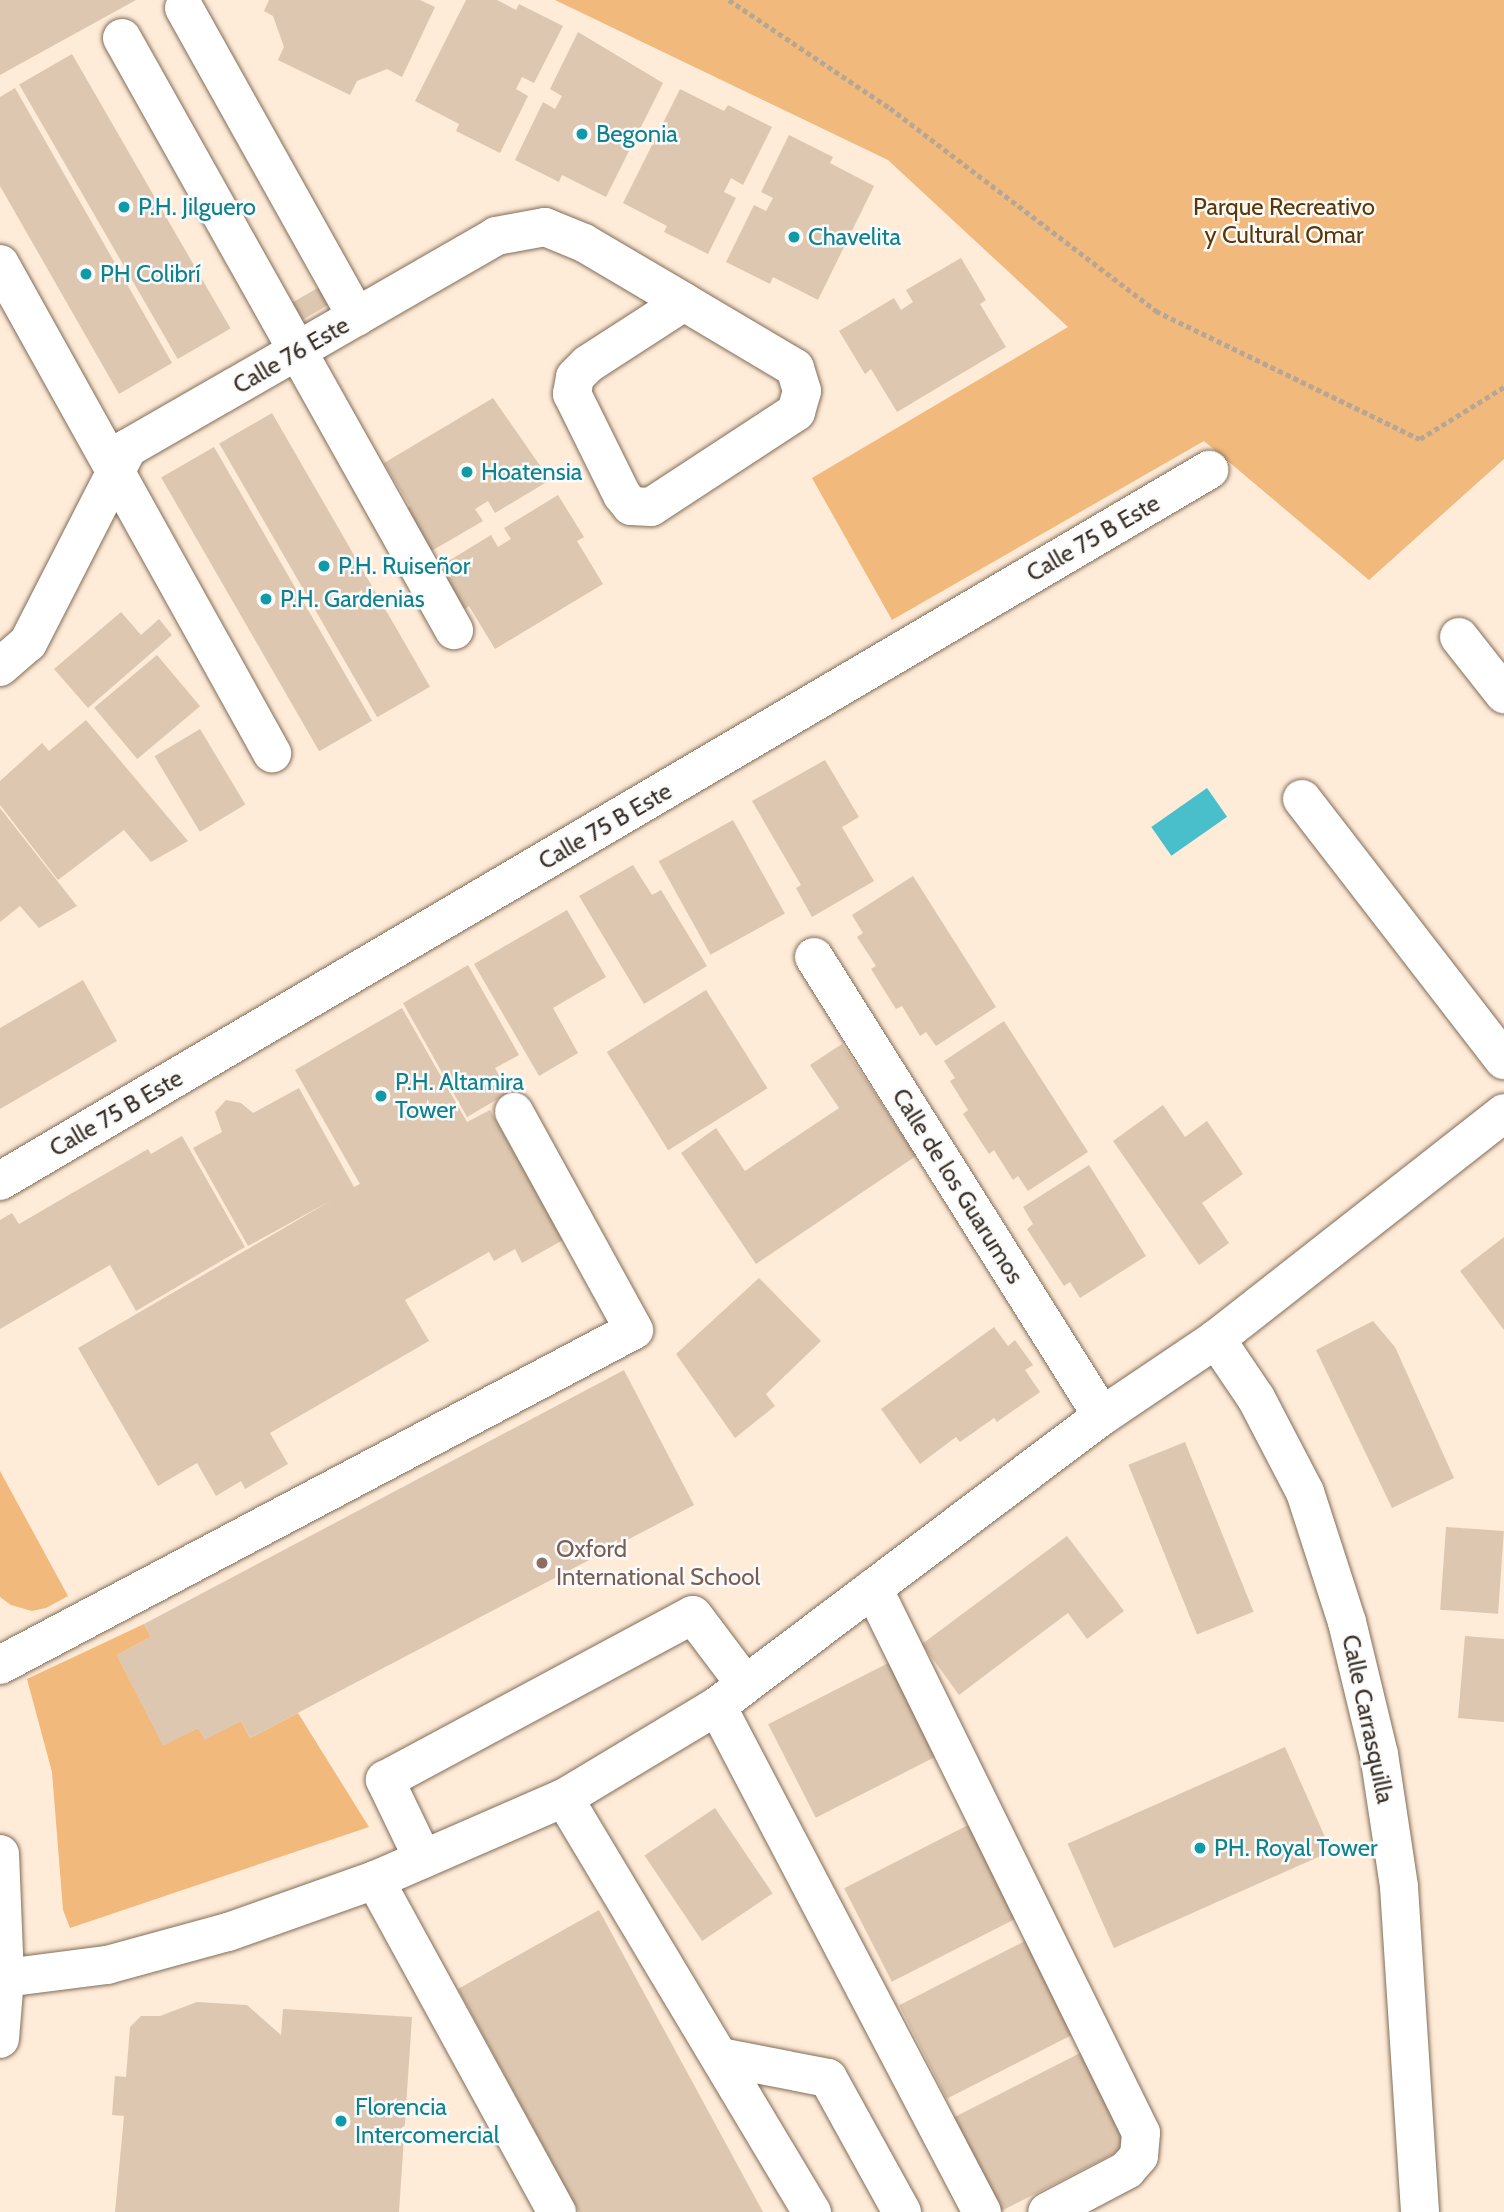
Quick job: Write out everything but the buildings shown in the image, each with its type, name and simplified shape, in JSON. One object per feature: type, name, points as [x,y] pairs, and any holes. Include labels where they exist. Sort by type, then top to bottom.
[{"type":"street","points":[[184,8],[357,317]]},
{"type":"street","points":[[122,38],[454,630]]},
{"type":"street","name":"Calle 76 Este","points":[[0,667],[28,643],[128,448],[496,236],[545,228],[584,243],[684,302],[794,368],[802,391],[796,412],[651,507],[631,506],[572,394],[575,377],[588,364],[684,302]]},
{"type":"street","points":[[0,264],[272,754]]},
{"type":"street","name":"Calle 75 B Este","points":[[0,1181],[1209,470]]},
{"type":"street","points":[[1459,637],[1504,694]]},
{"type":"street","points":[[1302,799],[1504,1060]]},
{"type":"street","name":"Calle de los Guarumos","points":[[814,957],[1102,1416]]},
{"type":"street","points":[[0,1665],[634,1330],[514,1112]]},
{"type":"street","points":[[5,1978],[107,1965],[228,1932],[375,1880],[564,1798],[731,1695],[1102,1416],[1216,1339],[1504,1113]]},
{"type":"street","name":"Calle Carrasquilla","points":[[1216,1339],[1256,1398],[1305,1492],[1347,1622],[1379,1754],[1399,1886],[1420,2212]]},
{"type":"street","points":[[873,1588],[1141,2133],[1139,2156],[1127,2170],[1047,2212]]},
{"type":"street","points":[[423,1859],[384,1780],[693,1615],[982,2212]]},
{"type":"street","points":[[564,1798],[811,2212]]},
{"type":"street","points":[[0,1854],[5,1978],[0,2039]]},
{"type":"street","points":[[375,1880],[557,2212]]},
{"type":"street","points":[[720,2057],[828,2078],[902,2212]]},
{"type":"path","points":[[729,0],[890,108],[1156,312],[1420,439],[1504,387]]},
{"type":"green space","name":"Parque Recreativo y Cultural Omar","points":[[555,0],[1504,0],[1504,459],[1369,580],[1204,441],[892,620],[812,478],[1068,327],[888,160]]},
{"type":"green space","points":[[0,1471],[68,1596],[46,1608],[32,1611],[11,1605],[0,1597]]},
{"type":"green space","points":[[144,1624],[151,1637],[117,1655],[163,1745],[198,1728],[205,1739],[241,1721],[250,1738],[298,1713],[369,1827],[70,1928],[63,1910],[52,1772],[27,1679]]},
{"type":"water","points":[[1207,788],[1227,817],[1171,856],[1151,827]]},
{"type":"place","name":"Begonia","points":[[582,134]]},
{"type":"place","name":"P.H. Jilguero","points":[[124,207]]},
{"type":"place","name":"Chavelita","points":[[794,237]]},
{"type":"place","name":"PH Colibrí","points":[[86,274]]},
{"type":"place","name":"Hoatensia","points":[[467,472]]},
{"type":"place","name":"P.H. Ruiseñor","points":[[324,566]]},
{"type":"place","name":"P.H. Gardenias","points":[[266,599]]},
{"type":"place","name":"P.H. Altamira Tower","points":[[381,1096]]},
{"type":"place","name":"Oxford International School","points":[[542,1563]]},
{"type":"place","name":"PH. Royal Tower","points":[[1200,1848]]},
{"type":"place","name":"Florencia Intercomercial","points":[[341,2121]]}]
